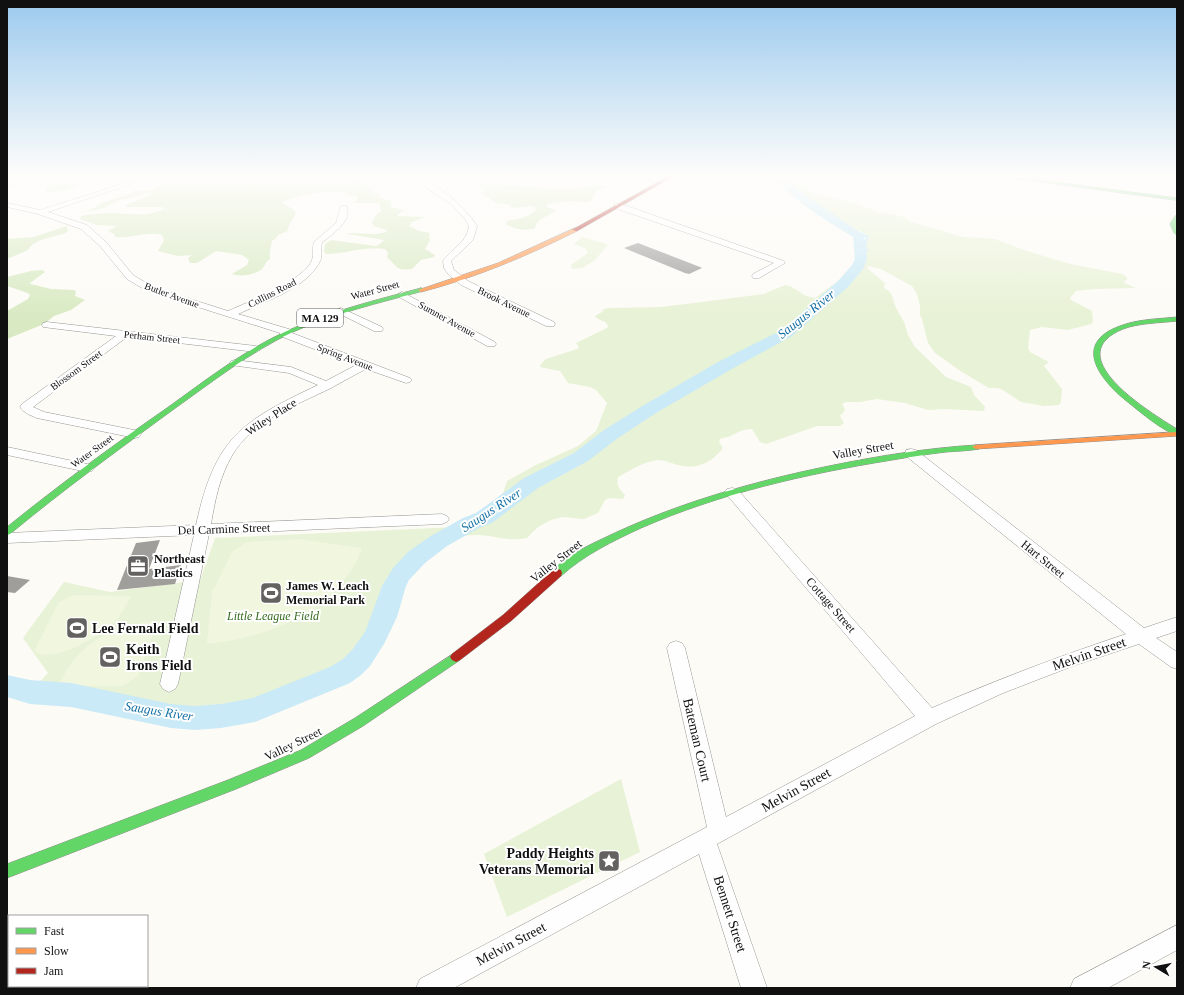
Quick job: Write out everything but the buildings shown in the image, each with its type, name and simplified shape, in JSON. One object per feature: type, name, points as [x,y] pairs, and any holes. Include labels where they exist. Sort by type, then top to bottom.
[{"type":"main road","name":"Water Street","points":[[7,532],[87,468],[256,349],[286,333],[341,311],[459,279],[525,254],[586,222]]},
{"type":"main road","points":[[1174,222],[1173,224],[1177,233]]},
{"type":"main road","points":[[1176,320],[1136,325],[1112,332],[1101,340],[1097,346],[1095,357],[1105,376],[1121,393],[1177,433]]},
{"type":"main road","name":"Valley Street","points":[[7,871],[231,785],[305,754],[359,722],[466,650],[507,618],[559,571],[591,548],[657,517],[732,492],[828,468],[911,453],[1177,433]]},
{"type":"street","name":"Butler Avenue","points":[[72,222],[90,231],[130,276],[144,286],[170,296],[286,333]]},
{"type":"street","name":"Collins Road","points":[[229,314],[285,287],[305,274],[316,261],[318,242],[337,227],[340,222]]},
{"type":"street","points":[[459,279],[447,266],[447,261],[469,240],[473,233],[473,226],[470,222]]},
{"type":"street","points":[[665,222],[781,263],[756,276]]},
{"type":"street","name":"Brook Avenue","points":[[459,279],[550,324]]},
{"type":"street","name":"Sumner Avenue","points":[[402,294],[491,344]]},
{"type":"street","points":[[341,311],[378,329]]},
{"type":"street","name":"Perham Street","points":[[48,325],[256,349]]},
{"type":"street","name":"Spring Avenue","points":[[286,333],[364,365],[406,380]]},
{"type":"street","name":"Blossom Street","points":[[125,334],[26,407],[39,414],[135,434]]},
{"type":"street","points":[[235,363],[291,370],[327,385]]},
{"type":"street","name":"Wiley Place","points":[[169,684],[203,529],[218,472],[227,453],[236,442],[258,423],[364,365]]},
{"type":"street","points":[[7,451],[87,468]]},
{"type":"street","name":"Hart Street","points":[[911,453],[1140,636],[1177,662]]},
{"type":"street","name":"Cottage Street","points":[[732,492],[929,718]]},
{"type":"street","name":"Del Carmine Street","points":[[7,538],[442,520]]},
{"type":"street","name":"Melvin Street","points":[[430,988],[929,718],[997,688],[1177,624]]},
{"type":"street","name":"Bateman Court","points":[[676,648],[712,836]]},
{"type":"street","name":"Bennett Street","points":[[712,836],[754,988]]},
{"type":"street","points":[[1083,988],[1177,937]]},
{"type":"green space","points":[[90,222],[291,222],[287,231],[278,235],[272,241],[270,259],[262,269],[255,273],[243,275],[232,274],[247,265],[249,260],[242,255],[216,251],[197,263],[190,263],[188,258],[192,255],[178,256],[158,251],[164,240],[162,235],[150,234],[115,237],[114,234],[108,231],[117,226],[97,225]]},
{"type":"green space","points":[[372,222],[412,222],[409,226],[419,231],[430,233],[430,240],[425,249],[435,255],[434,257],[421,260],[412,269],[400,269],[397,268],[387,257],[388,253],[385,249],[363,249],[326,254],[324,252],[325,244],[331,240],[376,246],[380,244],[384,240],[348,234],[377,234],[386,232],[387,230],[374,226]]},
{"type":"green space","points":[[507,222],[538,222],[535,228],[524,230],[516,229],[506,224]]},
{"type":"green space","name":"Little League Field","points":[[844,222],[913,222],[963,237],[995,239],[1024,250],[1070,264],[1122,274],[1127,277],[1127,280],[1124,281],[1124,283],[1136,288],[1076,291],[1070,298],[1071,300],[1092,311],[1093,322],[1091,324],[1068,330],[1042,327],[1030,330],[1028,348],[1030,352],[1049,362],[1044,366],[1062,389],[1061,402],[1059,405],[1044,406],[1021,402],[1001,389],[989,388],[962,372],[935,353],[928,343],[920,315],[920,306],[917,294],[912,286],[881,269],[869,266],[867,268],[885,283],[884,288],[890,292],[896,308],[904,322],[908,335],[915,347],[946,377],[971,387],[974,395],[985,407],[984,411],[946,409],[928,410],[905,403],[877,399],[860,402],[846,402],[842,404],[845,410],[840,416],[844,423],[840,426],[817,426],[766,444],[760,442],[752,429],[745,430],[720,439],[719,442],[723,448],[719,453],[709,461],[698,466],[686,466],[658,460],[642,464],[618,477],[618,487],[625,495],[623,499],[609,498],[605,500],[598,513],[584,519],[562,517],[551,520],[538,527],[527,538],[509,539],[479,535],[464,535],[455,532],[428,548],[401,574],[394,586],[384,617],[375,637],[361,658],[352,667],[340,675],[255,710],[221,716],[195,718],[171,716],[71,695],[30,692],[48,673],[23,638],[64,582],[110,592],[200,580],[215,538],[457,527],[499,498],[503,493],[507,481],[536,465],[578,446],[596,431],[607,403],[596,390],[590,387],[568,383],[560,371],[540,367],[540,365],[546,359],[577,349],[579,347],[576,343],[607,328],[608,326],[606,323],[595,316],[604,309],[660,307],[764,294],[785,285],[790,286],[806,296],[815,298],[863,263],[865,260],[863,255],[867,252],[866,245],[869,236]]},
{"type":"green space","points":[[67,226],[68,231],[66,233],[34,243],[28,250],[7,259],[7,239],[34,237]]},
{"type":"green space","points":[[582,237],[608,245],[594,261],[582,268],[572,269],[571,265],[588,253],[585,248],[574,244]]},
{"type":"green space","points":[[42,270],[45,272],[30,283],[31,284],[51,289],[74,290],[76,291],[75,296],[85,300],[71,310],[54,316],[44,324],[7,339],[7,311],[28,299],[30,295],[7,286],[7,277]]},
{"type":"green space","name":"James W. Leach Memorial Park","points":[[299,539],[362,548],[352,570],[337,588],[319,604],[299,617],[254,635],[230,641],[207,644],[212,591],[232,552],[247,542]]},
{"type":"green space","name":"Lee Fernald Field","points":[[74,595],[131,596],[123,611],[115,621],[86,642],[74,648],[51,655],[34,651],[59,602]]},
{"type":"green space","name":"Keith Irons Field","points":[[157,621],[138,676],[123,686],[58,686],[66,671],[76,658],[86,647],[97,639],[124,627]]},
{"type":"green space","points":[[621,779],[640,852],[507,917],[484,854]]},
{"type":"water","points":[[841,222],[869,236],[866,245],[868,251],[864,254],[861,248],[866,238]]},
{"type":"waterway","name":"Saugus River","points":[[7,686],[30,692],[71,695],[171,716],[195,718],[221,716],[255,710],[340,675],[352,667],[361,658],[375,637],[384,617],[394,586],[401,574],[417,557],[439,541],[471,523],[484,518],[531,483],[581,457],[611,434],[650,409],[724,366],[787,333],[844,283],[858,266],[861,259],[860,241],[858,235],[838,222]]},
{"type":"traffic: fast","points":[[1174,222],[1173,224],[1177,233]]},
{"type":"traffic: fast","points":[[7,532],[108,453],[244,356],[291,331],[322,318],[421,290]]},
{"type":"traffic: fast","points":[[1177,319],[1129,325],[1121,328],[1104,338],[1098,345],[1096,353],[1099,367],[1117,389],[1142,410],[1177,433]]},
{"type":"traffic: fast","points":[[557,573],[581,555],[627,531],[678,510],[757,485],[811,472],[889,458],[924,452],[976,447]]},
{"type":"traffic: fast","points":[[7,871],[231,785],[305,754],[359,722],[456,657]]},
{"type":"traffic: slow","points":[[421,290],[500,264],[575,230]]},
{"type":"traffic: slow","points":[[976,447],[1177,434]]},
{"type":"traffic: jam","points":[[575,230],[589,222]]},
{"type":"traffic: jam","points":[[456,657],[507,618],[557,573]]},
{"type":"place","name":"Northeast Plastics","points":[[138,566]]},
{"type":"place","name":"James W. Leach Memorial Park","points":[[271,593]]},
{"type":"place","name":"Lee Fernald Field","points":[[77,628]]},
{"type":"place","name":"Keith Irons Field","points":[[110,657]]},
{"type":"place","name":"Paddy Heights Veterans Memorial","points":[[609,861]]}]
